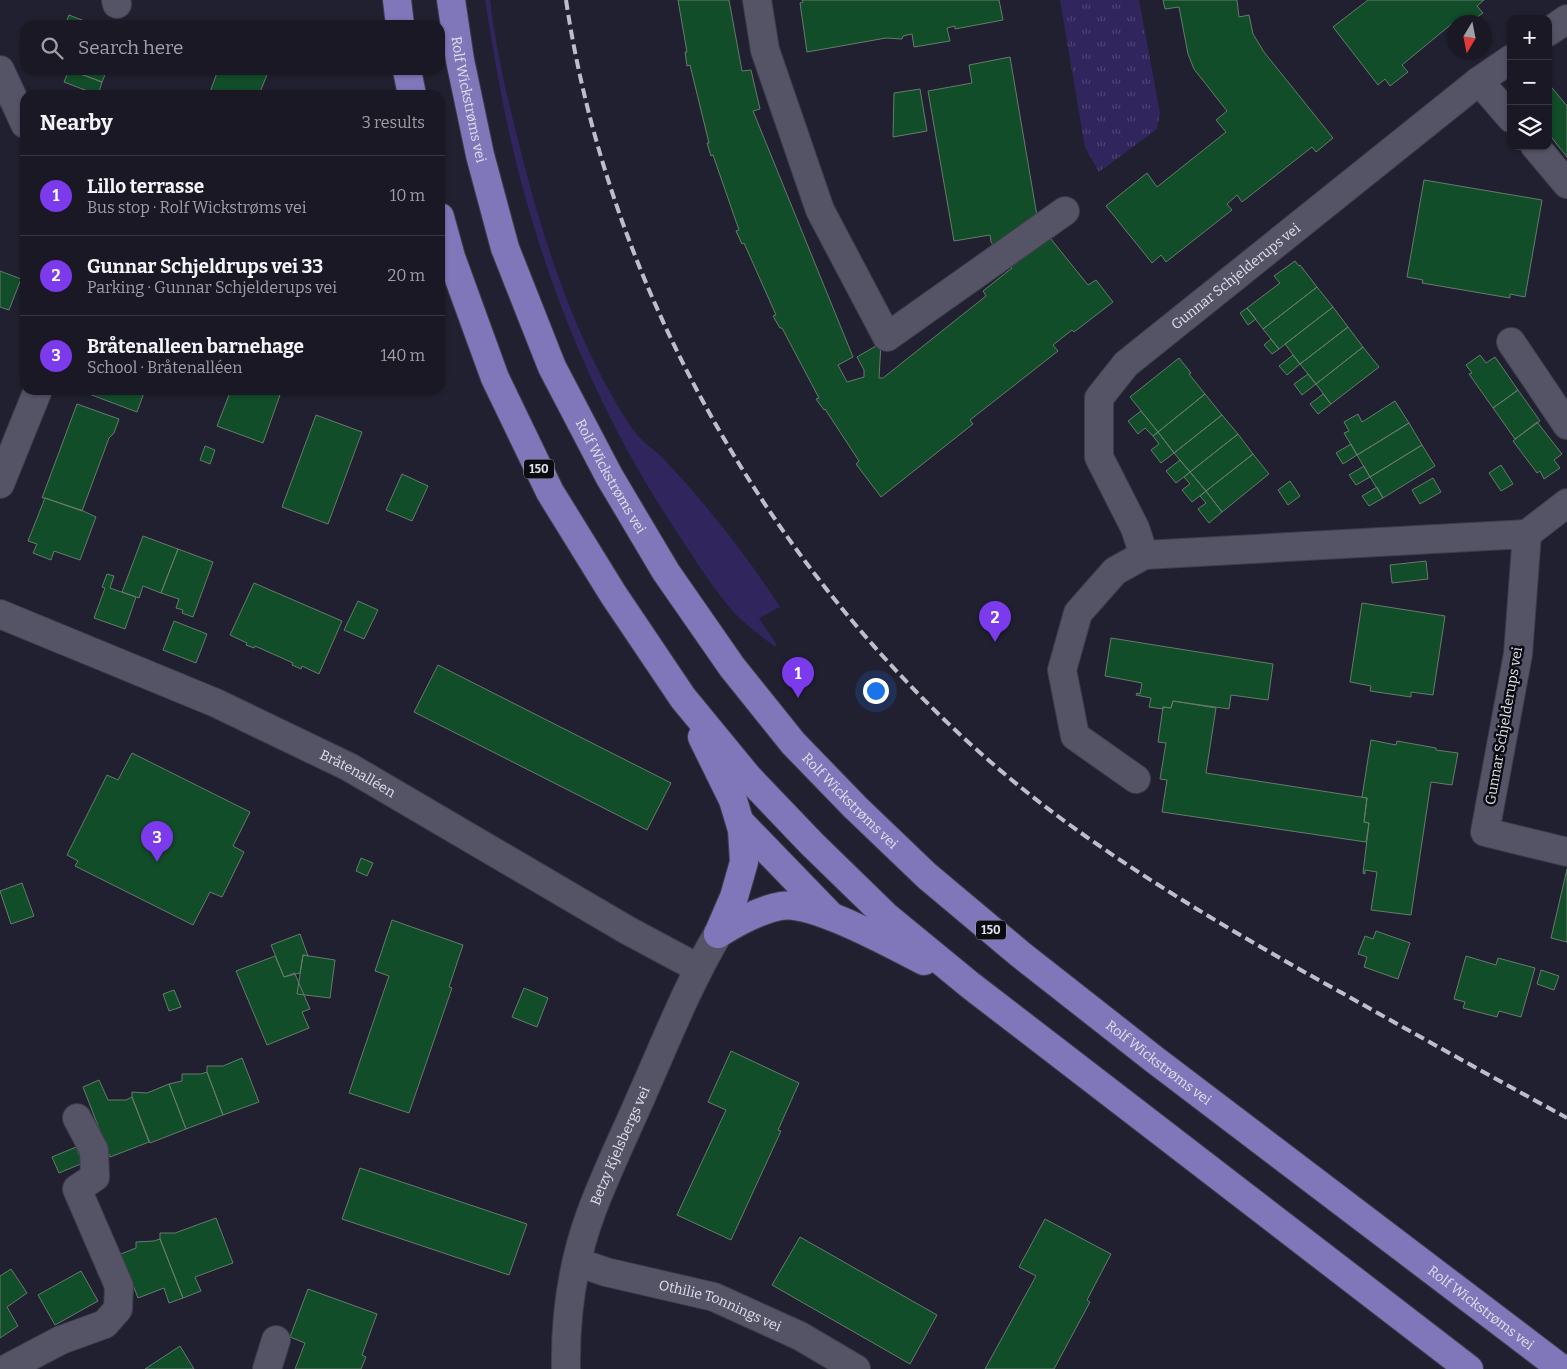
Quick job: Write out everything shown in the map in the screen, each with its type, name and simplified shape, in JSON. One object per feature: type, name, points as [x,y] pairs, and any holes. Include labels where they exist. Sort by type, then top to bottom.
[{"type":"highway","points":[[397,0],[399,20]]},
{"type":"highway","name":"Rolf Wickstrøms vei","points":[[451,0],[460,60],[480,155],[505,248],[552,367],[609,476],[666,572],[732,667],[793,743],[855,807],[927,876],[1020,954],[1155,1060],[1562,1369]]},
{"type":"highway","points":[[408,75],[411,90]]},
{"type":"highway","name":"150","points":[[445,235],[451,257],[495,378],[550,492],[612,594],[682,698],[748,777],[812,844],[886,916],[970,984],[1469,1369]]},
{"type":"highway","name":"150","points":[[682,698],[733,800],[742,830],[744,862],[734,897],[718,934]]},
{"type":"highway","name":"150","points":[[740,822],[831,917]]},
{"type":"highway","name":"150","points":[[718,934],[752,915],[783,906],[802,908],[831,917],[862,930],[970,984]]},
{"type":"street","points":[[757,0],[765,50],[820,210],[887,337],[1065,211]]},
{"type":"street","points":[[1552,29],[1567,19]]},
{"type":"street","name":"Gunnar Schjelderups vei","points":[[1144,555],[1135,528],[1099,457],[1099,398],[1126,364],[1479,81],[1508,60]]},
{"type":"street","points":[[0,70],[20,113]]},
{"type":"street","points":[[1479,81],[1507,113]]},
{"type":"street","points":[[1538,150],[1567,184]]},
{"type":"street","points":[[1511,342],[1567,425]]},
{"type":"street","points":[[0,484],[36,395]]},
{"type":"street","points":[[1136,779],[1075,736],[1062,670],[1078,613],[1115,571],[1144,555],[1527,534],[1567,503]]},
{"type":"street","name":"Gunnar Schjelderups vei","points":[[1527,534],[1518,654],[1484,832],[1567,852]]},
{"type":"street","name":"Bråtenalléen","points":[[0,614],[216,704],[349,767],[627,930],[698,968]]},
{"type":"street","name":"Betzy Kjelsbergs vei","points":[[566,1369],[565,1333],[576,1262],[590,1215],[698,968],[718,934]]},
{"type":"street","points":[[6,1369],[61,1340],[105,1324],[118,1309],[119,1286],[77,1189],[95,1177],[94,1150],[77,1118]]},
{"type":"street","name":"Othilie Tonnings vei","points":[[576,1262],[606,1272],[714,1297],[800,1336],[856,1369]]},
{"type":"street","points":[[266,1369],[276,1340]]},
{"type":"green space","points":[[485,0],[490,0],[506,91],[528,181],[550,254],[578,326],[611,395],[631,427],[641,439],[664,459],[710,511],[780,607],[759,618],[777,645],[774,646],[736,614],[700,567],[671,523],[624,444],[584,362],[550,276],[523,189],[501,95]]},
{"type":"green space","points":[[1060,0],[1139,0],[1160,113],[1157,129],[1099,172],[1085,147]]},
{"type":"building","points":[[678,0],[729,0],[742,71],[751,70],[760,109],[753,111],[853,357],[838,365],[847,382],[864,377],[864,370],[857,357],[881,343],[879,378],[883,378],[986,296],[983,291],[1012,268],[996,249],[1034,218],[1088,285],[1096,280],[1113,302],[1074,332],[1072,330],[1053,345],[1058,351],[970,420],[973,424],[881,497],[856,464],[859,461],[825,409],[816,399],[819,398],[782,328],[780,328],[773,316],[776,315],[744,243],[742,244],[736,231],[739,230],[707,143],[709,143],[690,65],[687,66],[685,52],[687,52]]},
{"type":"building","points":[[802,0],[999,0],[1003,20],[955,29],[955,26],[947,28],[950,41],[914,47],[912,34],[903,36],[902,39],[886,38],[807,52],[800,3],[803,2]]},
{"type":"building","points":[[1163,0],[1237,0],[1239,17],[1249,15],[1253,34],[1264,52],[1333,138],[1316,152],[1312,147],[1242,202],[1237,195],[1227,204],[1232,210],[1166,262],[1161,255],[1152,263],[1106,206],[1147,173],[1157,187],[1226,132],[1216,120],[1227,111],[1194,69],[1188,54],[1179,7],[1165,9]]},
{"type":"building","points":[[1368,0],[1484,0],[1477,6],[1483,13],[1480,15],[1447,15],[1447,28],[1402,65],[1408,72],[1390,86],[1385,79],[1378,85],[1333,27]]},
{"type":"building","points":[[69,15],[82,20],[67,20]]},
{"type":"building","points":[[1010,57],[1037,216],[996,249],[991,242],[990,235],[954,241],[928,91],[972,83],[969,65]]},
{"type":"building","points":[[67,75],[83,75],[102,82],[100,90],[85,90],[64,82]]},
{"type":"building","points":[[84,75],[105,75],[102,82]]},
{"type":"building","points":[[216,75],[267,75],[261,90],[211,90]]},
{"type":"building","points":[[1552,88],[1567,106],[1567,157],[1552,138]]},
{"type":"building","points":[[920,89],[927,131],[893,137],[894,93]]},
{"type":"building","points":[[1424,180],[1542,200],[1525,297],[1510,294],[1510,298],[1422,283],[1423,280],[1407,277]]},
{"type":"building","points":[[1295,261],[1317,287],[1263,329],[1247,308],[1280,283],[1274,276]]},
{"type":"building","points":[[0,271],[20,279],[20,282],[9,310],[0,307]]},
{"type":"building","points":[[1317,287],[1333,307],[1279,349],[1263,329]]},
{"type":"building","points":[[1333,307],[1348,327],[1300,364],[1285,344]]},
{"type":"building","points":[[1247,308],[1256,319],[1248,325],[1240,313]]},
{"type":"building","points":[[1348,327],[1363,347],[1316,384],[1300,364]]},
{"type":"building","points":[[1271,339],[1279,349],[1272,354],[1264,345]]},
{"type":"building","points":[[1363,347],[1379,367],[1331,404],[1316,384]]},
{"type":"building","points":[[1293,355],[1300,364],[1287,375],[1279,366]]},
{"type":"building","points":[[1480,355],[1486,363],[1495,357],[1518,390],[1493,408],[1469,374],[1472,373],[1466,365]]},
{"type":"building","points":[[1179,358],[1205,394],[1158,432],[1130,397]]},
{"type":"building","points":[[1308,374],[1316,384],[1302,395],[1294,384]]},
{"type":"building","points":[[1518,390],[1540,421],[1515,439],[1493,408]]},
{"type":"building","points":[[1205,394],[1222,415],[1174,453],[1158,432]]},
{"type":"building","points":[[1323,394],[1331,404],[1318,414],[1310,404]]},
{"type":"building","points":[[92,395],[143,395],[137,412]]},
{"type":"building","points":[[229,395],[280,395],[263,443],[217,426]]},
{"type":"building","points":[[1395,401],[1409,423],[1357,455],[1344,433],[1349,431],[1344,422],[1358,414],[1362,422]]},
{"type":"building","points":[[77,404],[119,419],[114,433],[109,438],[82,511],[42,498]]},
{"type":"building","points":[[1141,411],[1158,432],[1153,436],[1145,428],[1138,434],[1128,421]]},
{"type":"building","points":[[316,415],[362,432],[328,524],[282,507]]},
{"type":"building","points":[[1222,415],[1238,434],[1190,472],[1174,453]]},
{"type":"building","points":[[1537,422],[1562,454],[1554,460],[1560,468],[1544,479],[1540,471],[1537,473],[1513,441]]},
{"type":"building","points":[[1409,423],[1422,445],[1370,477],[1357,455]]},
{"type":"building","points":[[1158,432],[1174,453],[1161,463],[1151,450],[1159,444],[1153,436]]},
{"type":"building","points":[[1238,434],[1253,454],[1206,491],[1190,472]]},
{"type":"building","points":[[1351,444],[1357,455],[1343,464],[1336,453]]},
{"type":"building","points":[[1422,445],[1435,466],[1383,498],[1370,477]]},
{"type":"building","points":[[205,446],[215,450],[210,464],[200,460]]},
{"type":"building","points":[[1253,454],[1269,474],[1222,512],[1206,491]]},
{"type":"building","points":[[1180,460],[1190,472],[1176,483],[1166,471]]},
{"type":"building","points":[[1501,465],[1513,484],[1501,491],[1489,473]]},
{"type":"building","points":[[1364,466],[1370,477],[1356,485],[1349,475]]},
{"type":"building","points":[[1190,472],[1206,491],[1192,502],[1182,490],[1190,484],[1184,477]]},
{"type":"building","points":[[402,474],[428,486],[412,521],[386,510]]},
{"type":"building","points":[[1433,478],[1441,492],[1420,504],[1412,490]]},
{"type":"building","points":[[1290,481],[1300,496],[1288,505],[1278,490]]},
{"type":"building","points":[[1377,487],[1383,498],[1369,506],[1362,496]]},
{"type":"building","points":[[1206,491],[1222,512],[1209,523],[1198,509],[1206,503],[1200,496]]},
{"type":"building","points":[[45,498],[96,517],[80,560],[54,551],[51,560],[33,553],[37,544],[28,541]]},
{"type":"building","points":[[143,536],[178,549],[161,593],[143,586],[139,598],[122,592]]},
{"type":"building","points":[[178,549],[213,562],[193,617],[182,613],[183,610],[176,608],[179,599],[161,593]]},
{"type":"building","points":[[1426,561],[1428,579],[1392,583],[1390,565]]},
{"type":"building","points":[[107,574],[114,576],[110,588],[136,597],[125,629],[94,618],[105,588],[102,587]]},
{"type":"building","points":[[254,583],[342,621],[319,674],[302,666],[301,669],[292,665],[293,663],[255,646],[254,648],[246,645],[247,643],[230,635]]},
{"type":"building","points":[[358,601],[378,610],[364,639],[344,630]]},
{"type":"building","points":[[1362,603],[1445,616],[1433,695],[1411,692],[1411,697],[1370,691],[1371,686],[1350,682]]},
{"type":"building","points":[[174,621],[207,634],[196,663],[163,650]]},
{"type":"building","points":[[1111,638],[1273,664],[1268,700],[1231,695],[1229,709],[1173,701],[1171,708],[1149,707],[1151,698],[1136,695],[1137,693],[1140,694],[1142,683],[1105,676]]},
{"type":"building","points":[[438,665],[671,783],[647,830],[414,712]]},
{"type":"building","points":[[1173,701],[1216,708],[1206,773],[1367,798],[1364,822],[1369,823],[1366,842],[1162,812],[1167,780],[1160,779],[1166,743],[1158,742],[1163,707],[1171,708]]},
{"type":"building","points":[[1371,740],[1396,745],[1397,741],[1458,753],[1452,785],[1431,782],[1411,915],[1371,910],[1377,872],[1365,870],[1365,874],[1363,873],[1369,823],[1364,822],[1367,798],[1362,797]]},
{"type":"building","points":[[132,753],[250,812],[233,846],[244,852],[222,897],[210,892],[193,925],[75,866],[78,861],[67,855],[107,775],[118,780]]},
{"type":"building","points":[[361,858],[373,863],[367,876],[356,871]]},
{"type":"building","points":[[1567,869],[1567,942],[1551,938]]},
{"type":"building","points":[[22,883],[34,916],[11,924],[0,891]]},
{"type":"building","points":[[392,920],[463,945],[449,987],[452,988],[409,1113],[349,1093],[389,976],[375,971]]},
{"type":"building","points":[[1376,931],[1410,943],[1398,979],[1364,967],[1367,957],[1358,954],[1365,936],[1373,939]]},
{"type":"building","points":[[300,934],[308,956],[303,955],[300,973],[284,977],[271,945]]},
{"type":"building","points":[[303,955],[335,960],[330,998],[297,994]]},
{"type":"building","points":[[275,956],[284,977],[295,973],[310,1009],[302,1012],[309,1028],[267,1045],[236,971]]},
{"type":"building","points":[[1466,956],[1496,965],[1498,958],[1535,968],[1521,1017],[1499,1011],[1497,1017],[1463,1008],[1465,1002],[1454,999]]},
{"type":"building","points":[[1541,970],[1559,976],[1554,990],[1537,984]]},
{"type":"building","points":[[524,988],[548,998],[537,1027],[512,1017]]},
{"type":"building","points":[[174,990],[181,1007],[169,1011],[163,994]]},
{"type":"building","points":[[731,1051],[799,1083],[778,1130],[781,1131],[731,1240],[677,1215],[726,1110],[708,1102]]},
{"type":"building","points":[[242,1058],[259,1102],[223,1115],[207,1072],[207,1066],[223,1066]]},
{"type":"building","points":[[207,1072],[223,1115],[186,1129],[169,1084],[182,1081],[182,1074],[201,1074]]},
{"type":"building","points":[[99,1080],[108,1100],[126,1100],[132,1097],[149,1142],[110,1157],[83,1087]]},
{"type":"building","points":[[169,1084],[186,1129],[150,1143],[132,1097],[132,1092],[147,1093]]},
{"type":"building","points":[[76,1147],[83,1163],[59,1173],[52,1157]]},
{"type":"building","points":[[360,1168],[527,1224],[509,1275],[342,1219]]},
{"type":"building","points":[[216,1218],[233,1263],[195,1277],[201,1291],[183,1298],[160,1239],[160,1233],[175,1233]]},
{"type":"building","points":[[1045,1219],[1111,1254],[1087,1300],[1090,1302],[1054,1369],[985,1369],[1036,1276],[1019,1267]]},
{"type":"building","points":[[800,1237],[937,1315],[910,1364],[772,1285]]},
{"type":"building","points":[[160,1239],[183,1298],[169,1303],[164,1288],[138,1298],[121,1254],[136,1248],[136,1242]]},
{"type":"building","points":[[11,1269],[27,1293],[7,1307],[18,1326],[0,1338],[0,1276]]},
{"type":"building","points":[[81,1271],[98,1301],[55,1325],[38,1295]]},
{"type":"building","points":[[308,1289],[377,1314],[362,1355],[366,1357],[361,1369],[295,1369],[305,1343],[290,1337]]},
{"type":"building","points":[[180,1346],[194,1369],[145,1369]]},
{"type":"railway","points":[[566,0],[590,118],[627,234],[675,347],[734,456],[803,558],[881,654],[966,740],[1059,817],[1095,843],[1169,892],[1283,960],[1567,1118]]},
{"type":"place","name":"Gunnar Schjeldrups vei 33","points":[[995,642]]},
{"type":"place","name":"Lillo terrasse","points":[[798,698]]},
{"type":"place","name":"Bråtenalleen barnehage","points":[[157,862]]}]
